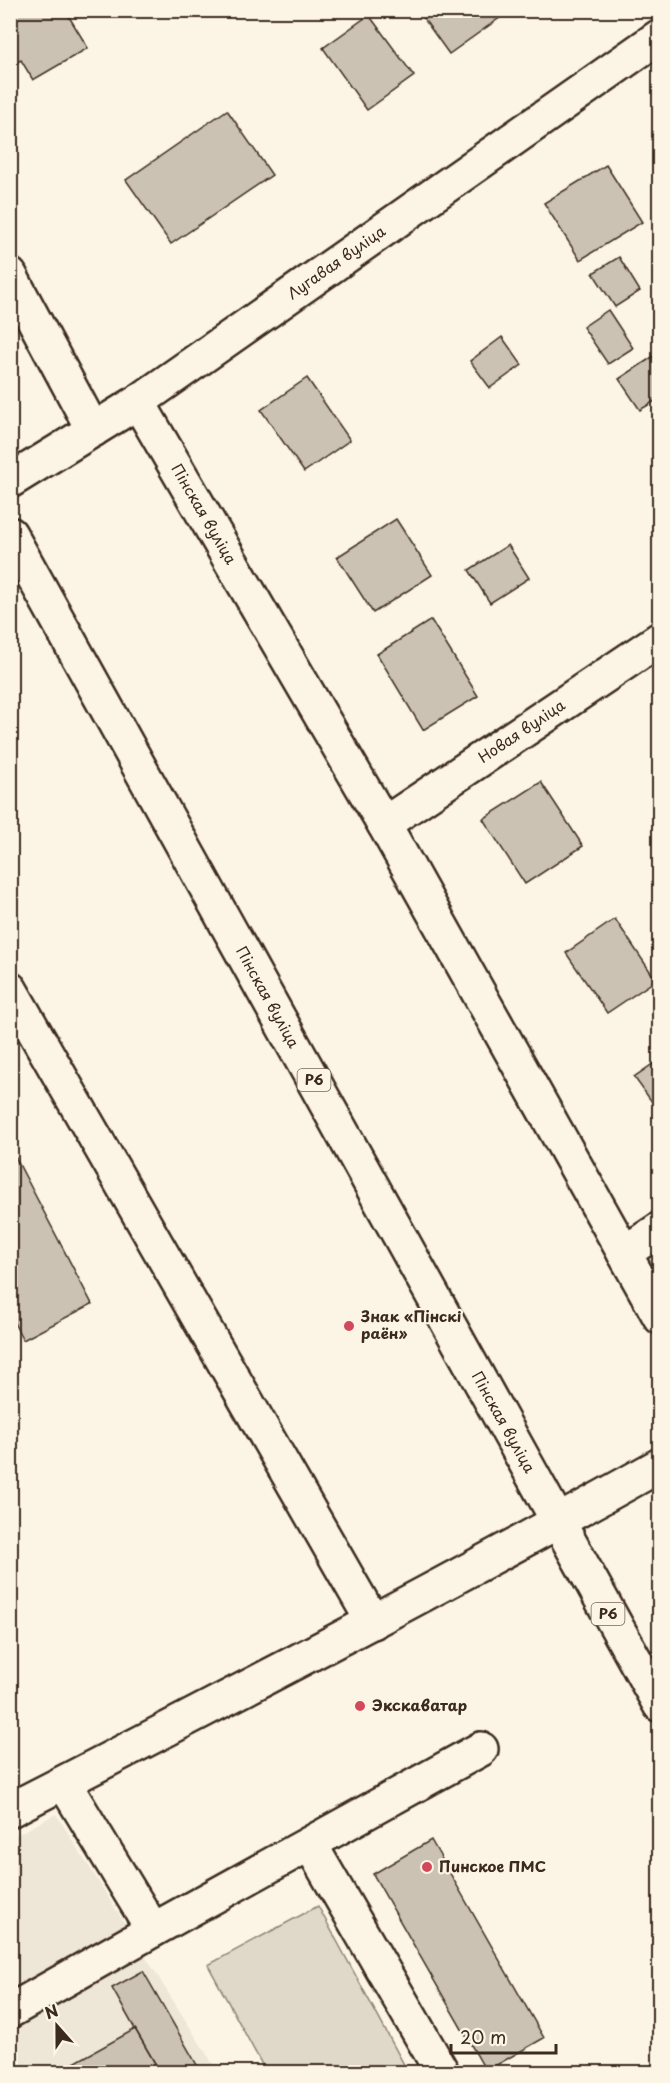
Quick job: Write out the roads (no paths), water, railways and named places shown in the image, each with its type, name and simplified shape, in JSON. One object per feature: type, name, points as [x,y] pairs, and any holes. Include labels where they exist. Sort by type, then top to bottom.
[{"type":"street","name":"Лугавая вуліца","points":[[10,481],[138,402],[660,36]]},
{"type":"street","points":[[10,275],[93,430]]},
{"type":"street","name":"Пінская вуліца","points":[[138,402],[384,824],[660,1317]]},
{"type":"street","name":"Пінская вуліца","points":[[10,534],[660,1705]]},
{"type":"street","name":"Новая вуліца","points":[[384,824],[660,639]]},
{"type":"street","points":[[10,989],[373,1622]]},
{"type":"street","points":[[624,1253],[660,1229]]},
{"type":"street","points":[[10,1810],[373,1622],[558,1523],[660,1465]]},
{"type":"street","points":[[10,2011],[481,1749]]},
{"type":"street","points":[[64,1783],[153,1930]]},
{"type":"street","points":[[310,1844],[442,2073]]},
{"type":"place","name":"Знак «Пінскі раён»","points":[[349,1326]]},
{"type":"place","name":"Экскаватар","points":[[360,1706]]},
{"type":"place","name":"Пинское ПМС","points":[[427,1867]]}]
